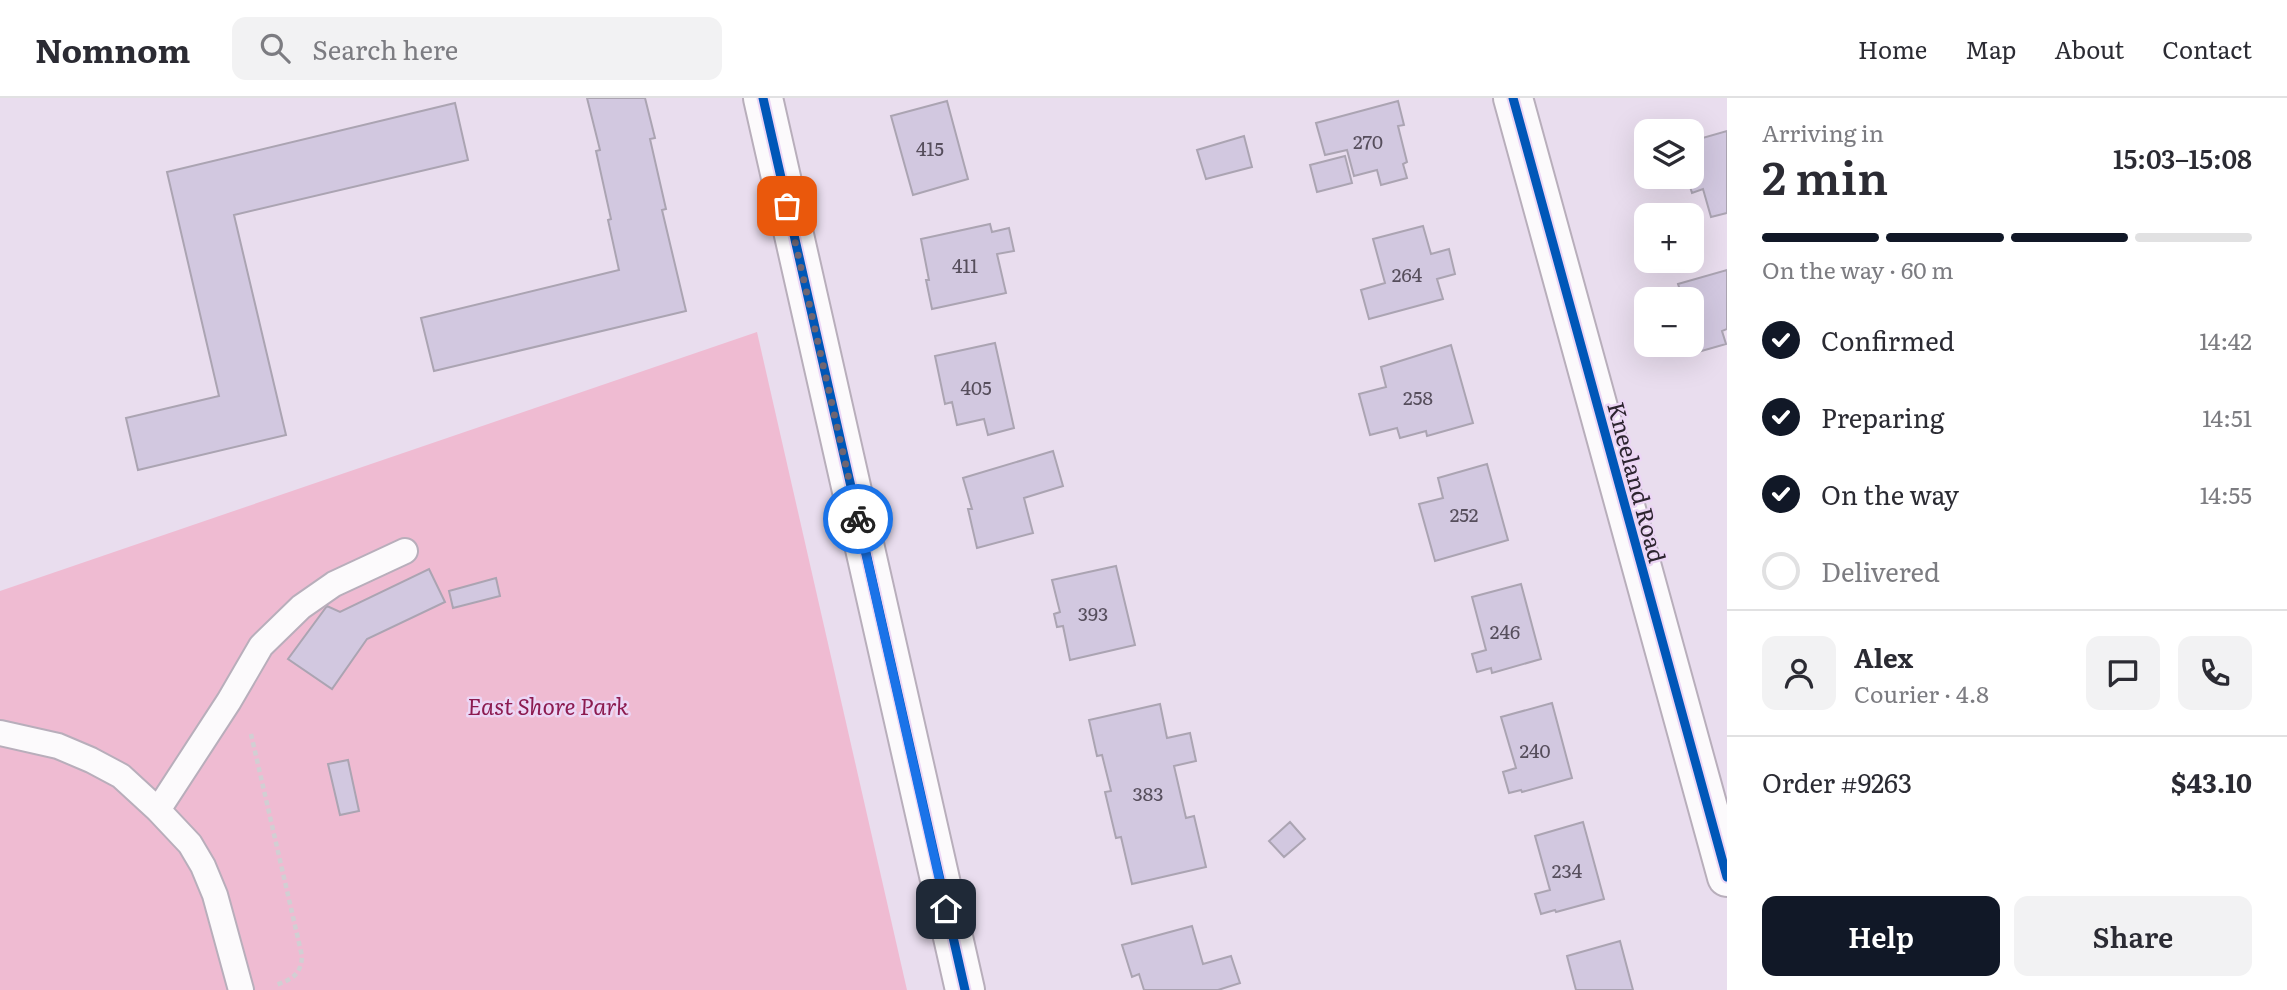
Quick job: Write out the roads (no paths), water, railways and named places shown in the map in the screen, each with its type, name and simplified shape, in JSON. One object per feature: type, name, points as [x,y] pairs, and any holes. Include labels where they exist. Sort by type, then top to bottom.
[{"type":"street","points":[[763,98],[965,990]]},
{"type":"street","name":"Kneeland Road","points":[[1513,98],[1727,877]]},
{"type":"lane","points":[[158,810],[261,646],[301,607],[334,584],[405,551]]},
{"type":"lane","points":[[0,733],[58,746],[121,776],[190,844],[215,895],[241,990]]},
{"type":"park label","name":"East Shore Park","points":[[548,705]]}]
